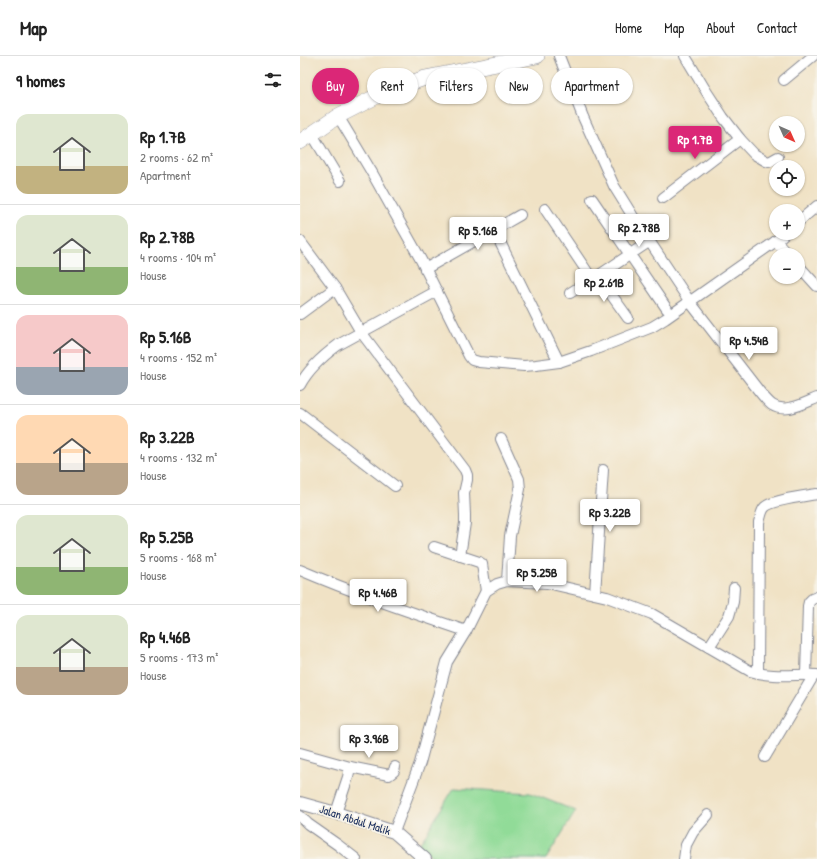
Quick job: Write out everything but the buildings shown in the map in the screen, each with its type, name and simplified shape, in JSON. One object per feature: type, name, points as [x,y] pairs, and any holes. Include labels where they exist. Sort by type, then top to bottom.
[{"type":"main road","points":[[306,138],[338,116],[385,92],[425,78],[537,56]]},
{"type":"street","points":[[559,56],[583,117],[614,186],[690,302],[759,392],[772,405],[779,408],[790,408],[817,398]]},
{"type":"street","points":[[685,56],[723,117],[740,139],[754,154],[766,161],[773,160],[778,157]]},
{"type":"street","points":[[784,80],[813,56]]},
{"type":"street","points":[[338,116],[426,269],[472,360],[524,366],[559,362],[591,351],[652,327],[776,241],[782,248]]},
{"type":"street","points":[[306,138],[340,181]]},
{"type":"street","points":[[663,198],[740,139]]},
{"type":"street","points":[[592,199],[667,309]]},
{"type":"street","points":[[805,216],[817,206]]},
{"type":"street","points":[[545,209],[595,277],[628,318]]},
{"type":"street","points":[[426,269],[520,215]]},
{"type":"street","points":[[494,230],[559,362]]},
{"type":"street","points":[[300,241],[335,288],[361,332],[464,470],[467,480],[464,493],[465,523],[460,556]]},
{"type":"street","points":[[570,293],[650,241]]},
{"type":"street","points":[[805,273],[817,286]]},
{"type":"street","points":[[300,314],[335,288]]},
{"type":"street","points":[[300,385],[313,366],[338,345],[437,291]]},
{"type":"street","points":[[300,413],[395,486]]},
{"type":"street","points":[[501,439],[519,479],[520,489],[510,536],[507,581]]},
{"type":"street","points":[[595,594],[603,470]]},
{"type":"street","points":[[758,673],[759,522],[762,512],[765,507],[777,502],[817,494]]},
{"type":"street","points":[[434,547],[482,564],[486,591]]},
{"type":"street","points":[[300,570],[354,592],[466,631]]},
{"type":"street","points":[[394,832],[420,763],[447,662],[466,631],[486,591],[497,584],[507,581],[546,583],[607,597],[652,614],[750,671],[771,675],[812,675]]},
{"type":"street","points":[[709,647],[729,616],[733,602],[734,588]]},
{"type":"street","points":[[765,757],[812,675],[808,606],[812,599],[817,598]]},
{"type":"street","points":[[300,753],[389,775],[396,767]]},
{"type":"street","points":[[336,813],[348,777],[350,766]]},
{"type":"street","name":"Jalan Abdul Malik","points":[[300,803],[394,832],[425,859]]},
{"type":"street","points":[[684,859],[686,845],[693,832],[708,814]]},
{"type":"street","points":[[300,816],[308,824],[356,859]]},
{"type":"green space","points":[[454,788],[530,793],[576,811],[546,859],[435,859],[419,845]]}]
